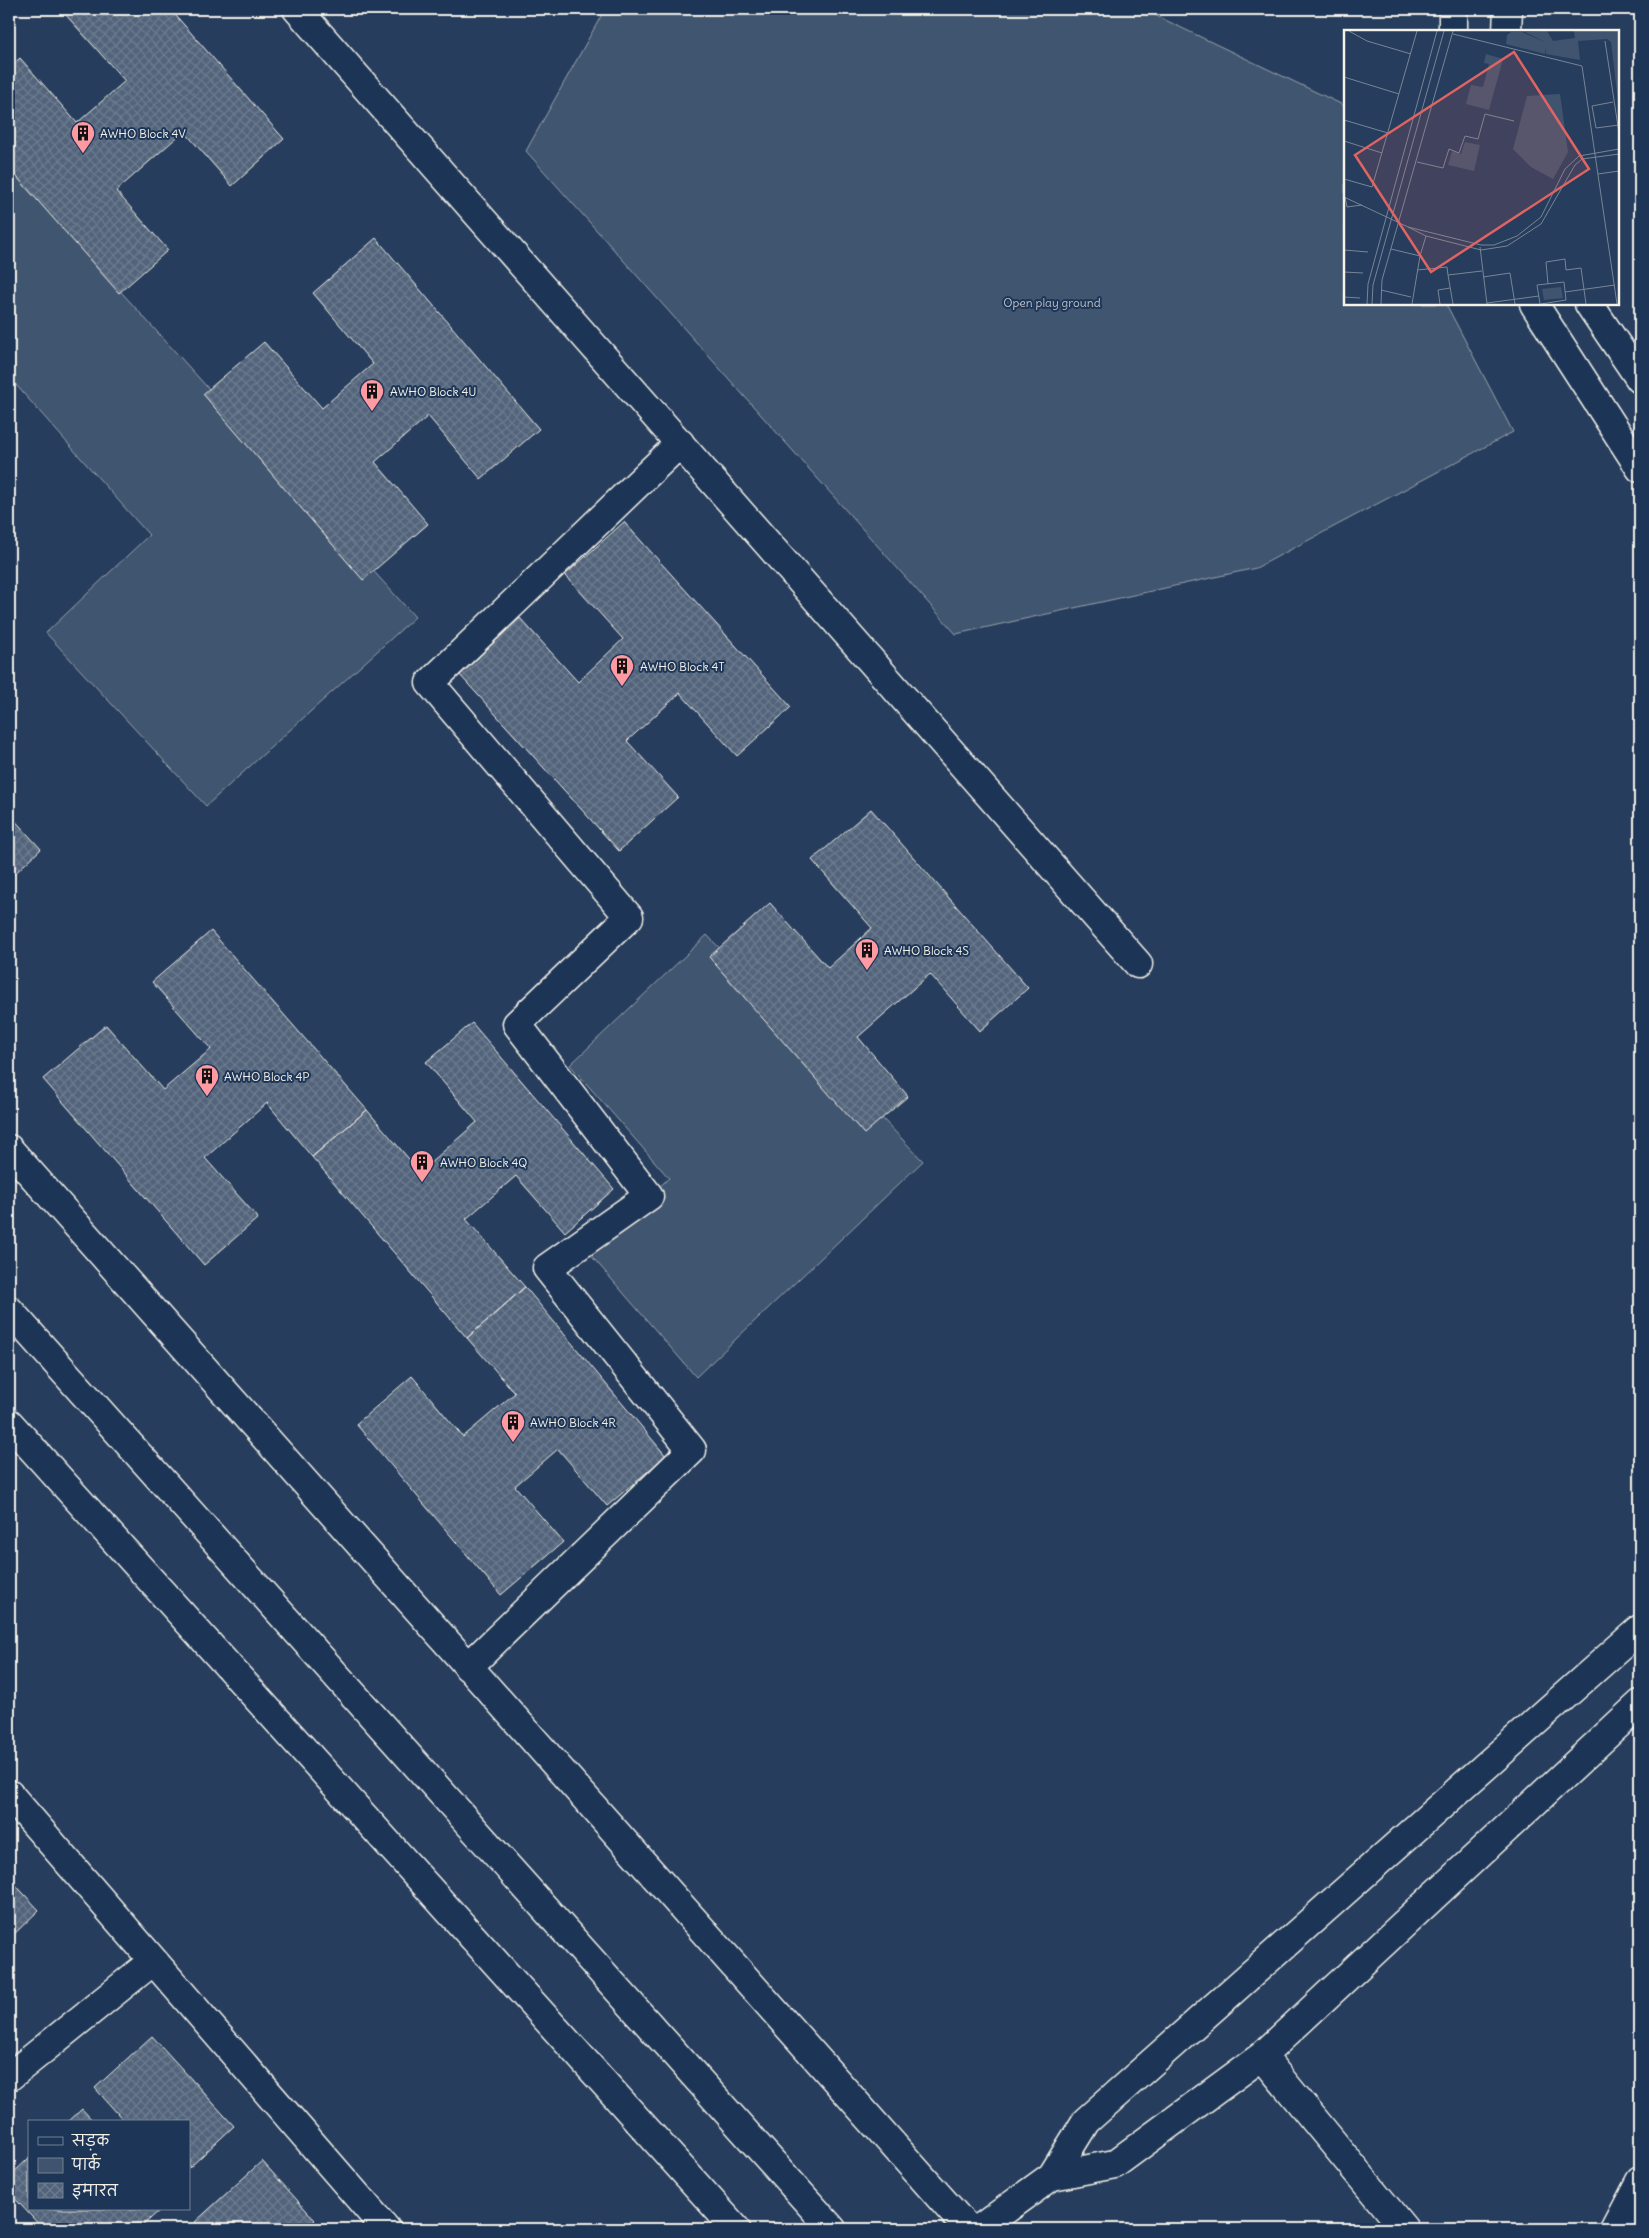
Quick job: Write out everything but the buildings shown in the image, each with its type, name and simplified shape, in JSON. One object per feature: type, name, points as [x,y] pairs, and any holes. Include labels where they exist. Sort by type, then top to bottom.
[{"type":"street","points":[[297,9],[1138,964]]},
{"type":"street","points":[[1452,9],[1453,30]]},
{"type":"street","points":[[1507,30],[1508,9]]},
{"type":"street","points":[[1535,305],[1640,468]]},
{"type":"street","points":[[1590,305],[1640,380]]},
{"type":"street","points":[[468,1667],[692,1450],[547,1268],[650,1196],[517,1024],[629,917],[430,683],[680,443]]},
{"type":"street","points":[[9,1149],[968,2229]]},
{"type":"street","points":[[9,1310],[832,2229]]},
{"type":"street","points":[[9,1423],[736,2229]]},
{"type":"street","points":[[979,2229],[1052,2176],[1086,2121],[1640,1629]]},
{"type":"street","points":[[1052,2176],[1115,2164],[1262,2056],[1640,1704]]},
{"type":"street","points":[[9,1794],[386,2229]]},
{"type":"street","points":[[9,2077],[153,1961]]},
{"type":"street","points":[[1262,2056],[1404,2229]]},
{"type":"street","points":[[1615,2229],[1640,2181]]},
{"type":"green space","name":"Open play ground","points":[[605,9],[1142,9],[1343,105],[1344,305],[1447,305],[1513,432],[1256,568],[956,634],[526,151]]},
{"type":"green space","points":[[9,168],[415,617],[206,806],[46,633],[149,535],[9,377]]},
{"type":"green space","points":[[707,935],[923,1161],[696,1377],[588,1252],[669,1178],[570,1065]]},
{"type":"place","name":"AWHO Block 4V","points":[[83,154]]},
{"type":"place","name":"AWHO Block 4U","points":[[372,412]]},
{"type":"place","name":"AWHO Block 4T","points":[[622,687]]},
{"type":"place","name":"AWHO Block 4S","points":[[867,971]]},
{"type":"place","name":"AWHO Block 4P","points":[[207,1097]]},
{"type":"place","name":"AWHO Block 4Q","points":[[422,1183]]},
{"type":"place","name":"AWHO Block 4R","points":[[513,1443]]}]
